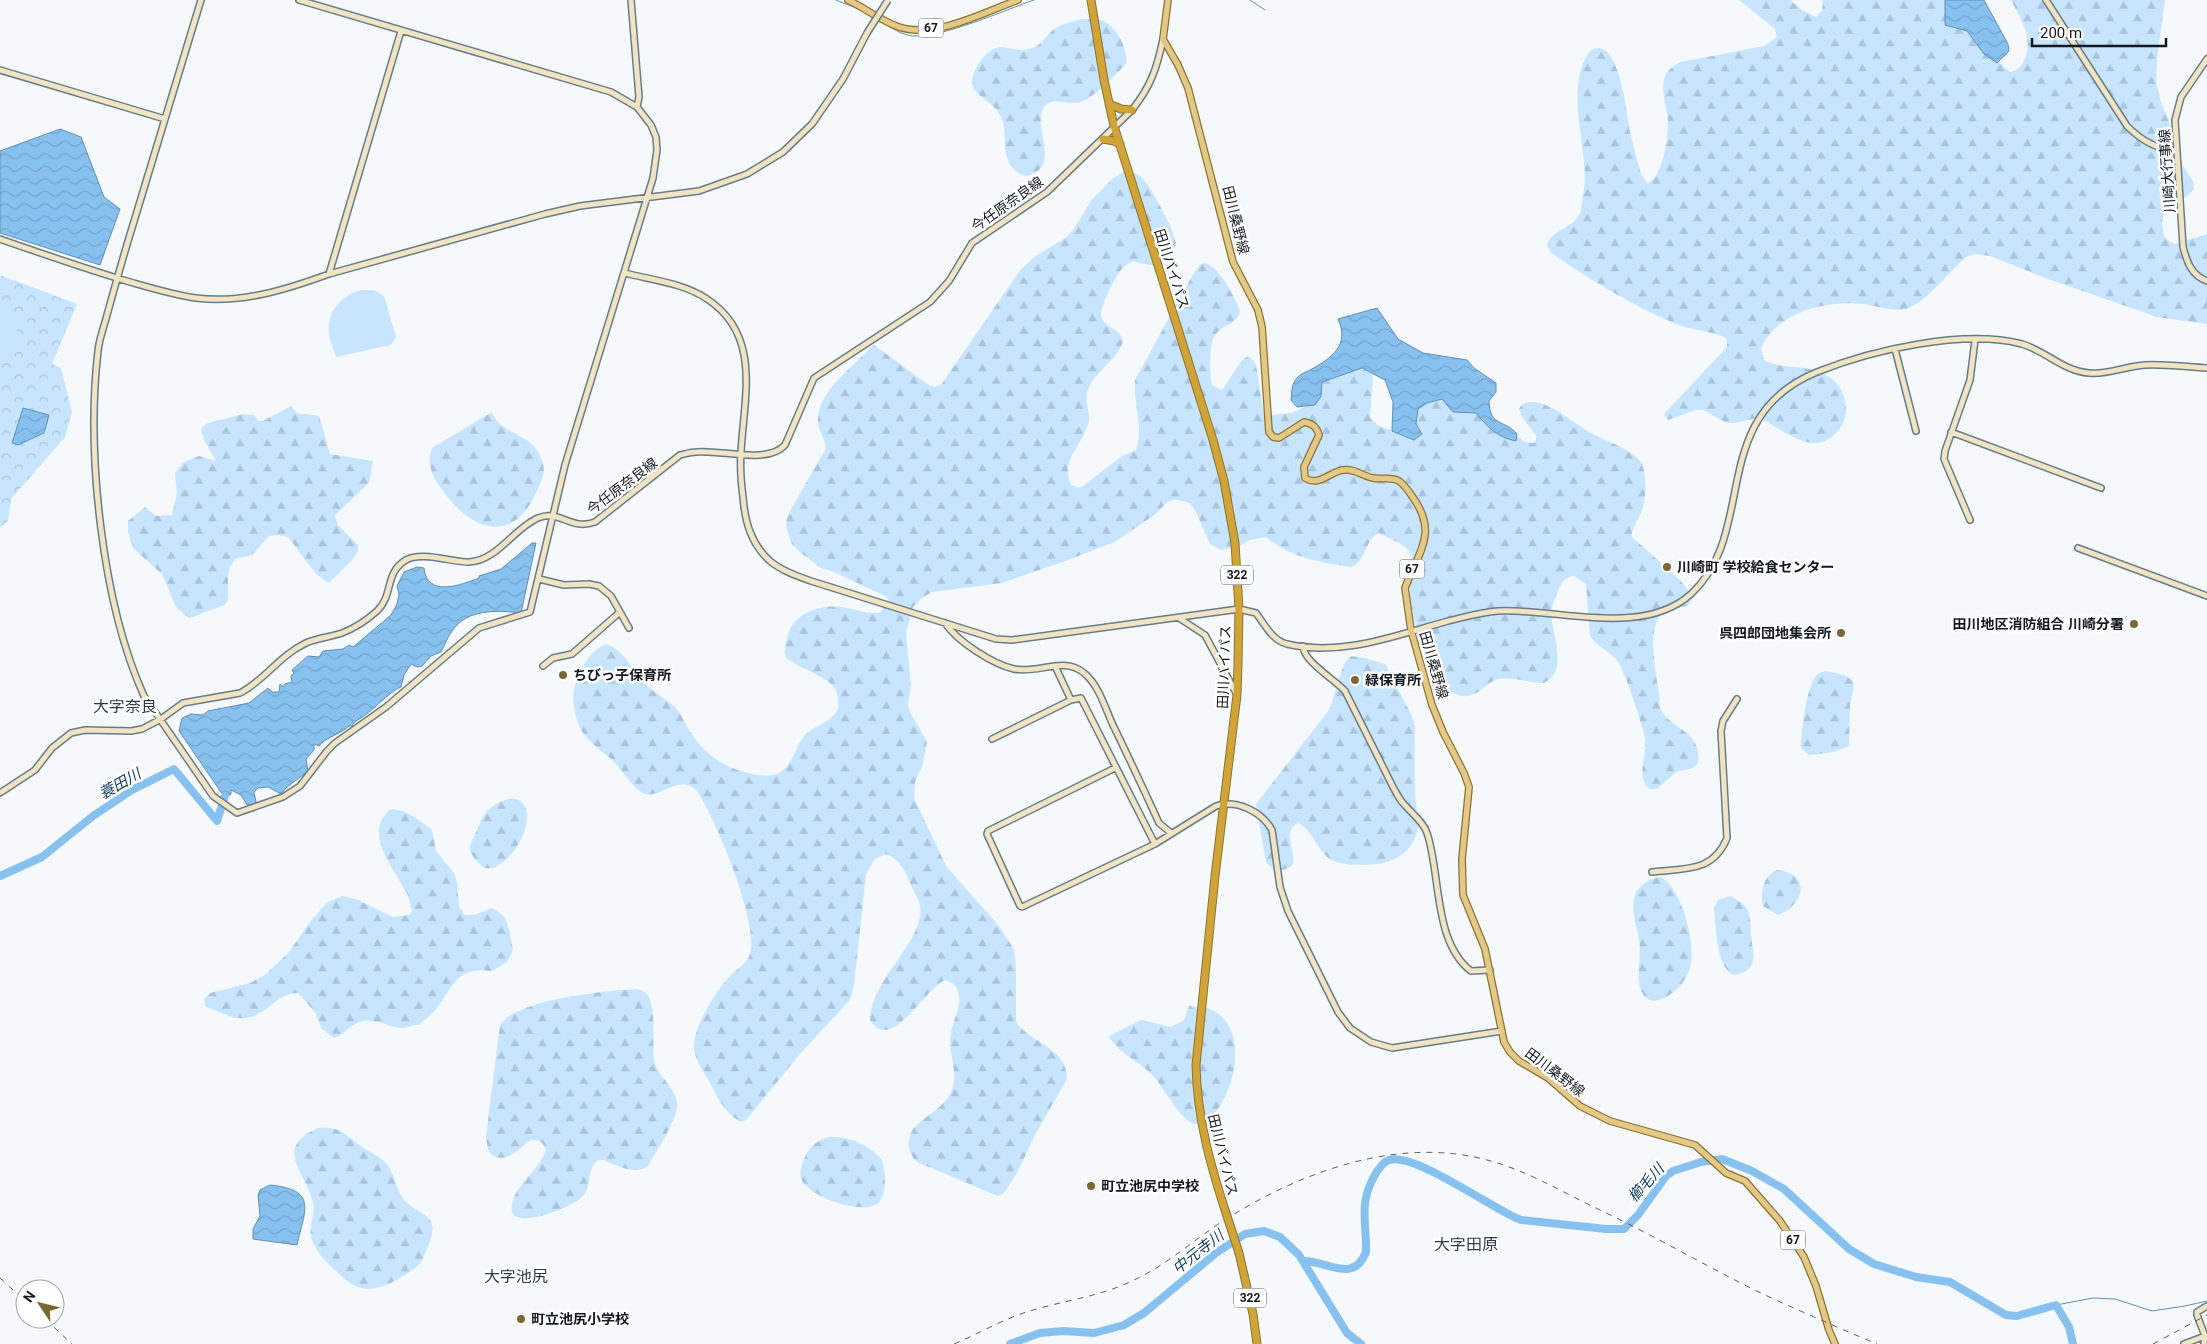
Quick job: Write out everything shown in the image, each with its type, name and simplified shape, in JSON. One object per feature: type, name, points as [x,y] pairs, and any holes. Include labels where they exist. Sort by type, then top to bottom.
[{"type":"highway","name":"田川バイパス","points":[[1091,0],[1114,126],[1213,440],[1224,481],[1235,543],[1239,609],[1237,695],[1196,1066],[1196,1090],[1211,1166],[1239,1253],[1254,1314],[1257,1344]]},
{"type":"highway","points":[[1109,104],[1121,109],[1132,110]]},
{"type":"highway","points":[[1102,139],[1120,144]]},
{"type":"main road","name":"67","points":[[848,0],[898,26],[916,30],[945,27],[1018,0]]},
{"type":"main road","points":[[1163,39],[1168,0]]},
{"type":"main road","name":"田川桑野線","points":[[1163,39],[1178,65],[1188,88],[1233,262],[1258,310],[1262,327],[1268,432],[1273,437],[1278,438],[1304,422],[1312,423],[1317,427],[1319,435],[1304,468],[1304,478],[1316,482],[1334,473],[1352,470],[1374,478],[1389,478],[1399,481],[1409,492],[1425,518],[1426,532],[1404,588],[1411,630],[1432,705],[1443,732],[1458,757],[1469,787],[1462,859],[1463,895],[1485,949],[1504,1042],[1519,1061],[1548,1078],[1580,1106],[1610,1121],[1696,1144],[1726,1173],[1747,1183],[1780,1221],[1804,1257],[1816,1286],[1835,1344]]},
{"type":"street","points":[[201,0],[117,278],[98,350],[95,401],[95,468],[107,574],[128,654],[138,683],[144,696],[213,796],[220,803],[237,813],[283,797],[300,786],[335,743],[386,708],[468,637],[487,625],[523,616],[530,612],[565,465],[648,197],[657,150],[656,137],[644,115],[637,107],[611,92],[299,0]]},
{"type":"street","points":[[631,0],[638,89],[637,107]]},
{"type":"street","points":[[0,239],[161,291],[197,299],[228,299],[266,294],[301,285],[329,274],[545,214],[580,206],[699,191],[747,174],[783,152],[812,124],[842,79],[867,33],[888,0]]},
{"type":"street","points":[[2046,0],[2127,126],[2140,139],[2161,149],[2176,151]]},
{"type":"street","points":[[329,274],[401,31]]},
{"type":"street","name":"今任原奈良線","points":[[553,515],[576,525],[585,526],[595,522],[680,455],[696,452],[740,454],[780,450],[785,445],[814,378],[930,302],[949,281],[972,243],[1047,192],[1132,110],[1143,96],[1154,76],[1163,39]]},
{"type":"street","name":"川崎大行事線","points":[[2207,59],[2189,84],[2179,103],[2175,120],[2183,248],[2187,263],[2195,274],[2207,281]]},
{"type":"street","points":[[0,70],[165,119]]},
{"type":"street","points":[[625,272],[693,291],[708,299],[724,313],[737,330],[748,370],[740,454],[744,517],[760,551],[771,562],[788,573],[811,581],[996,639],[1012,640],[1239,609],[1256,613],[1270,634],[1286,644],[1344,648],[1411,630],[1495,611],[1526,611],[1637,618],[1676,605],[1690,595],[1703,581],[1716,562],[1726,532],[1745,446],[1752,431],[1771,404],[1784,392],[1812,374],[1831,367],[1925,342],[1975,340],[2019,344],[2033,348],[2062,366],[2087,373],[2101,373],[2146,365],[2207,368]]},
{"type":"street","points":[[1970,520],[1945,465],[1945,451],[1970,380],[1975,340]]},
{"type":"street","points":[[1895,349],[1916,431]]},
{"type":"street","points":[[1951,432],[2101,488]]},
{"type":"street","points":[[0,792],[35,770],[52,748],[71,733],[85,730],[131,731],[142,729],[183,703],[191,700],[240,693],[248,689],[275,665],[306,643],[358,625],[379,610],[388,594],[391,575],[395,568],[407,559],[417,556],[470,562],[482,559],[527,522],[553,515]]},
{"type":"street","points":[[2078,548],[2207,596]]},
{"type":"street","points":[[539,579],[564,585],[589,584],[599,586],[611,596],[629,628]]},
{"type":"street","points":[[543,666],[553,658],[572,654],[620,612]]},
{"type":"street","points":[[1179,617],[1205,635],[1237,695]]},
{"type":"street","points":[[945,623],[961,642],[1005,666],[1015,669],[1067,664],[1086,674],[1092,682],[1159,823],[1171,833]]},
{"type":"street","points":[[1303,646],[1308,659],[1336,681],[1345,691],[1393,787],[1402,802],[1420,820],[1427,832],[1442,914],[1450,943],[1471,971],[1490,970]]},
{"type":"street","points":[[1055,666],[1072,700]]},
{"type":"street","points":[[992,739],[1072,700],[1081,698],[1155,844]]},
{"type":"street","points":[[1652,872],[1703,865],[1714,860],[1722,851],[1727,838],[1720,731],[1723,721],[1738,699]]},
{"type":"street","points":[[1115,768],[988,830],[987,834],[1018,903],[1022,907],[1155,844],[1216,806],[1224,803],[1259,814],[1272,830],[1280,887],[1288,911],[1338,1012],[1350,1028],[1371,1042],[1392,1048],[1502,1031]]},
{"type":"street","points":[[2184,1344],[2205,1341],[2197,1312],[2207,1306]]},
{"type":"green space","points":[[1739,0],[1790,0],[1802,10],[1816,17],[1822,11],[1823,0],[1955,0],[1993,57],[2010,72],[2016,70],[2024,62],[2028,44],[2025,28],[2011,0],[2165,0],[2157,59],[2156,82],[2161,102],[2178,144],[2182,164],[2193,181],[2194,188],[2183,199],[2167,210],[2162,222],[2163,231],[2167,240],[2176,244],[2207,234],[2207,324],[2157,317],[2048,279],[1990,256],[1975,254],[1966,257],[1931,292],[1909,308],[1892,309],[1850,303],[1820,306],[1791,317],[1769,335],[1761,348],[1764,360],[1779,365],[1805,368],[1823,373],[1835,381],[1843,393],[1846,407],[1844,422],[1834,435],[1825,441],[1805,442],[1757,418],[1727,423],[1703,410],[1696,410],[1668,420],[1664,414],[1727,347],[1727,339],[1676,324],[1643,309],[1612,292],[1551,253],[1547,245],[1554,235],[1575,221],[1581,210],[1585,176],[1578,95],[1579,79],[1583,64],[1590,51],[1600,48],[1608,53],[1615,64],[1624,94],[1631,137],[1641,174],[1649,183],[1662,163],[1666,145],[1668,121],[1663,85],[1666,74],[1681,62],[1764,46],[1777,37],[1775,29]]},
{"type":"green space","points":[[1081,19],[1099,19],[1112,27],[1123,45],[1126,64],[1089,98],[1076,103],[1050,102],[1044,107],[1041,115],[1041,124],[1045,153],[1044,161],[1033,174],[1024,176],[1018,173],[1007,158],[1003,122],[998,111],[973,88],[972,82],[975,72],[979,63],[992,50],[1004,47],[1022,50],[1033,48],[1056,28]]},
{"type":"green space","points":[[1124,172],[1140,176],[1150,188],[1171,228],[1176,243],[1170,256],[1160,263],[1147,265],[1134,261],[1126,265],[1118,274],[1107,294],[1102,309],[1102,319],[1107,325],[1117,331],[1123,341],[1116,354],[1097,375],[1087,392],[1089,419],[1068,468],[1071,485],[1079,488],[1083,486],[1122,456],[1136,450],[1139,424],[1135,398],[1135,380],[1192,276],[1200,265],[1204,263],[1210,265],[1221,276],[1240,311],[1236,319],[1218,332],[1213,339],[1210,359],[1212,385],[1222,390],[1242,360],[1248,356],[1256,365],[1263,411],[1270,415],[1291,413],[1310,405],[1321,378],[1338,364],[1363,368],[1373,376],[1370,417],[1382,428],[1392,430],[1398,418],[1438,397],[1492,416],[1525,442],[1534,443],[1537,437],[1522,417],[1519,409],[1528,402],[1545,405],[1589,432],[1624,449],[1642,463],[1645,476],[1645,495],[1640,515],[1632,531],[1632,537],[1681,581],[1693,597],[1688,606],[1664,609],[1654,631],[1654,657],[1660,708],[1671,722],[1691,737],[1698,752],[1698,763],[1693,768],[1676,772],[1657,789],[1649,789],[1645,784],[1642,771],[1645,738],[1633,698],[1618,662],[1590,636],[1586,584],[1574,576],[1562,583],[1552,608],[1557,661],[1556,670],[1552,677],[1544,683],[1508,678],[1498,679],[1477,693],[1468,696],[1462,696],[1450,691],[1439,680],[1430,665],[1417,628],[1410,593],[1411,554],[1401,544],[1379,533],[1371,540],[1360,561],[1351,567],[1306,558],[1285,550],[1266,537],[1250,540],[1237,547],[1221,550],[1210,544],[1190,503],[1175,499],[1166,503],[1157,513],[1115,542],[1002,583],[932,592],[922,598],[913,607],[906,633],[911,685],[908,705],[927,742],[922,766],[915,782],[914,798],[946,866],[998,925],[1014,949],[1016,1022],[1030,1036],[1055,1053],[1065,1068],[1067,1079],[1036,1133],[1018,1171],[1004,1193],[998,1196],[919,1163],[910,1152],[909,1143],[913,1129],[945,1102],[952,1090],[954,1069],[950,1039],[959,996],[954,984],[945,980],[937,985],[898,1025],[888,1030],[878,1029],[870,1020],[872,1005],[879,990],[915,933],[920,919],[918,898],[904,871],[895,859],[886,854],[875,859],[866,874],[851,998],[800,1054],[746,1120],[741,1122],[735,1119],[726,1110],[699,1065],[694,1045],[700,1024],[712,1000],[732,974],[747,960],[750,953],[751,933],[747,913],[733,868],[714,823],[697,791],[683,784],[649,794],[639,790],[583,732],[574,708],[574,690],[579,674],[587,660],[594,652],[607,644],[619,651],[647,686],[676,708],[693,737],[715,758],[735,769],[750,773],[771,775],[782,771],[790,763],[805,735],[827,721],[838,709],[836,691],[828,681],[786,658],[785,646],[791,627],[802,616],[817,609],[834,606],[870,613],[880,613],[889,601],[887,597],[834,572],[821,568],[792,544],[786,527],[791,509],[825,450],[825,442],[819,429],[818,421],[822,403],[827,394],[839,379],[874,345],[927,384],[934,387],[941,385],[1021,269],[1037,255],[1064,239],[1073,230],[1091,201],[1112,179]]},
{"type":"green space","points":[[0,275],[77,304],[52,364],[61,368],[72,412],[65,437],[11,499],[8,521],[0,528]]},
{"type":"green space","points":[[362,290],[374,290],[384,296],[396,337],[391,345],[336,357],[329,334],[330,318],[342,300],[348,295]]},
{"type":"green space","points":[[0,307],[22,314],[8,357],[0,355]]},
{"type":"green space","points":[[291,406],[298,414],[319,416],[330,454],[373,461],[369,483],[335,515],[338,524],[358,546],[358,551],[353,559],[329,583],[316,574],[288,537],[269,536],[252,555],[235,559],[228,574],[228,600],[224,605],[190,618],[176,607],[162,574],[134,549],[128,533],[128,521],[145,507],[156,516],[172,515],[177,494],[175,473],[184,462],[199,456],[216,461],[204,440],[201,428],[208,423],[243,414],[254,415],[259,421],[263,421]]},
{"type":"green space","points":[[492,412],[503,426],[532,445],[538,452],[544,467],[540,484],[526,510],[515,520],[504,526],[492,527],[481,524],[469,517],[447,496],[432,472],[430,455],[432,448]]},
{"type":"green space","points":[[1351,656],[1385,664],[1412,716],[1415,727],[1415,792],[1418,823],[1415,839],[1405,852],[1384,863],[1344,864],[1334,861],[1324,854],[1304,827],[1298,823],[1290,832],[1293,855],[1292,866],[1283,870],[1274,870],[1266,862],[1256,804],[1329,710],[1341,672],[1347,659]]},
{"type":"green space","points":[[1826,671],[1844,675],[1852,680],[1854,687],[1850,705],[1849,746],[1834,752],[1809,755],[1801,748],[1806,703],[1815,677]]},
{"type":"green space","points":[[512,798],[522,803],[527,812],[522,838],[505,860],[495,867],[485,868],[474,859],[470,846],[488,810]]},
{"type":"green space","points":[[391,809],[408,813],[432,830],[436,851],[454,873],[457,882],[459,907],[465,915],[474,915],[492,908],[504,916],[509,929],[513,950],[507,962],[492,971],[480,970],[464,974],[452,985],[430,1015],[419,1025],[405,1028],[363,1021],[334,1038],[322,1029],[315,1012],[298,993],[284,996],[255,1016],[247,1018],[231,1016],[206,1007],[204,999],[210,993],[250,983],[265,975],[289,952],[313,918],[328,902],[342,896],[356,899],[393,917],[409,915],[412,911],[408,896],[390,864],[380,841],[379,830],[382,819]]},
{"type":"green space","points":[[1777,870],[1793,875],[1798,880],[1800,886],[1800,892],[1795,904],[1778,915],[1763,906],[1762,895],[1762,890],[1768,876]]},
{"type":"green space","points":[[1661,877],[1675,892],[1681,904],[1689,930],[1692,954],[1690,969],[1681,985],[1671,994],[1653,1001],[1643,995],[1640,987],[1640,942],[1633,907],[1636,893],[1641,886],[1650,880]]},
{"type":"green space","points":[[1730,896],[1743,904],[1748,911],[1753,955],[1753,960],[1748,970],[1734,975],[1728,971],[1720,956],[1714,908],[1718,900]]},
{"type":"green space","points":[[636,989],[649,997],[652,1011],[655,1065],[677,1100],[677,1107],[669,1129],[648,1166],[643,1169],[631,1170],[598,1160],[591,1169],[588,1188],[582,1197],[554,1212],[529,1218],[519,1217],[513,1213],[512,1204],[514,1196],[539,1163],[546,1149],[541,1143],[530,1140],[510,1156],[504,1158],[498,1158],[488,1150],[486,1136],[500,1025],[509,1016],[542,1003],[584,994]]},
{"type":"green space","points":[[1189,1006],[1212,1010],[1227,1022],[1234,1040],[1235,1060],[1231,1081],[1223,1100],[1213,1115],[1202,1123],[1190,1122],[1186,1119],[1149,1071],[1118,1048],[1109,1036],[1141,1020],[1171,1027],[1184,1020]]},
{"type":"green space","points":[[318,1128],[332,1128],[342,1132],[382,1160],[394,1177],[402,1197],[430,1221],[432,1235],[421,1261],[415,1268],[395,1281],[371,1289],[353,1285],[328,1263],[314,1245],[310,1231],[314,1208],[313,1203],[294,1153],[297,1144],[304,1136]]},
{"type":"green space","points":[[829,1137],[844,1138],[865,1145],[882,1160],[885,1187],[879,1202],[872,1206],[850,1206],[825,1198],[805,1185],[800,1173],[806,1155],[820,1140]]},
{"type":"water","points":[[1945,0],[1984,0],[2008,44],[2009,51],[1997,63],[1984,54],[1967,31],[1945,25]]},
{"type":"water","points":[[60,129],[81,137],[104,197],[120,209],[100,265],[0,233],[0,151]]},
{"type":"water","points":[[1377,308],[1398,339],[1423,353],[1467,360],[1474,368],[1496,383],[1496,392],[1489,401],[1490,410],[1495,419],[1508,426],[1517,434],[1516,441],[1510,440],[1494,431],[1476,413],[1453,412],[1442,399],[1427,403],[1418,409],[1416,424],[1422,434],[1414,440],[1392,431],[1393,402],[1385,380],[1362,368],[1322,382],[1321,396],[1315,405],[1297,407],[1291,400],[1295,380],[1300,375],[1325,361],[1337,350],[1342,336],[1338,319]]},
{"type":"water","points":[[23,408],[49,415],[44,433],[18,445],[12,443]]},
{"type":"water","points":[[532,543],[536,543],[521,613],[501,611],[482,613],[465,618],[450,634],[441,652],[431,656],[422,666],[417,667],[411,664],[404,675],[401,687],[388,695],[352,726],[349,726],[319,746],[314,744],[314,750],[306,759],[308,771],[281,794],[268,787],[258,788],[254,792],[256,802],[248,806],[241,795],[231,790],[231,794],[226,798],[225,804],[222,801],[223,795],[179,731],[182,718],[191,714],[203,715],[208,711],[249,703],[268,688],[272,692],[279,692],[280,684],[283,687],[285,684],[292,682],[291,676],[294,673],[292,670],[308,656],[319,657],[323,651],[343,649],[349,645],[353,647],[391,615],[397,604],[399,594],[397,586],[404,572],[417,567],[424,568],[426,577],[431,583],[438,586],[454,586],[501,569]]},
{"type":"water","points":[[270,1185],[296,1191],[302,1197],[305,1212],[297,1245],[253,1239],[253,1229],[260,1216],[258,1195],[260,1190]]},
{"type":"waterway","points":[[836,0],[861,10]]},
{"type":"waterway","points":[[882,22],[893,29],[913,36],[940,33],[1034,0]]},
{"type":"waterway","points":[[1250,0],[1265,10]]},
{"type":"waterway","name":"蓑田川","points":[[0,876],[42,857],[93,816],[132,790],[174,769],[217,821],[225,796]]},
{"type":"waterway","name":"櫛毛川","points":[[1303,1261],[1346,1269],[1354,1267],[1361,1262],[1366,1252],[1364,1210],[1367,1193],[1377,1171],[1389,1160],[1401,1160],[1435,1173],[1521,1220],[1606,1229],[1624,1229],[1638,1215],[1666,1176],[1673,1171],[1701,1162],[1722,1159],[1752,1171],[1784,1189],[1849,1249],[1874,1264],[1916,1277],[1950,1282],[2006,1315],[2017,1316],[2056,1305],[2069,1327],[2073,1344]]},
{"type":"waterway","name":"中元寺川","points":[[1010,1344],[1040,1333],[1063,1331],[1094,1333],[1124,1325],[1144,1313],[1216,1253],[1245,1234],[1264,1231],[1280,1237],[1299,1255],[1347,1333],[1361,1344]]},
{"type":"waterway","points":[[2056,1305],[2093,1298],[2115,1299],[2152,1311],[2207,1301]]},
{"type":"railway","points":[[954,1344],[1023,1313],[1097,1294],[1134,1280],[1161,1265],[1236,1213],[1294,1183],[1357,1161],[1389,1155],[1422,1152],[1455,1154],[1487,1160],[1516,1169],[1619,1219],[1765,1295],[1877,1344]]},
{"type":"railway","points":[[0,1278],[15,1292]]},
{"type":"railway","points":[[2153,1344],[2207,1315]]},
{"type":"railway","points":[[56,1329],[72,1344]]},
{"type":"place","name":"川崎町 学校給食センター","points":[[1667,567]]},
{"type":"place","name":"田川地区消防組合 川崎分署","points":[[2134,624]]},
{"type":"place","name":"呉四郎団地集会所","points":[[1841,633]]},
{"type":"place","name":"ちびっ子保育所","points":[[563,675]]},
{"type":"place","name":"緑保育所","points":[[1355,680]]},
{"type":"place","name":"町立池尻中学校","points":[[1091,1186]]},
{"type":"place","name":"町立池尻小学校","points":[[521,1319]]},
{"type":"district","name":"大字奈良","points":[[125,706]]},
{"type":"district","name":"大字田原","points":[[1466,1244]]},
{"type":"district","name":"大字池尻","points":[[516,1276]]}]
